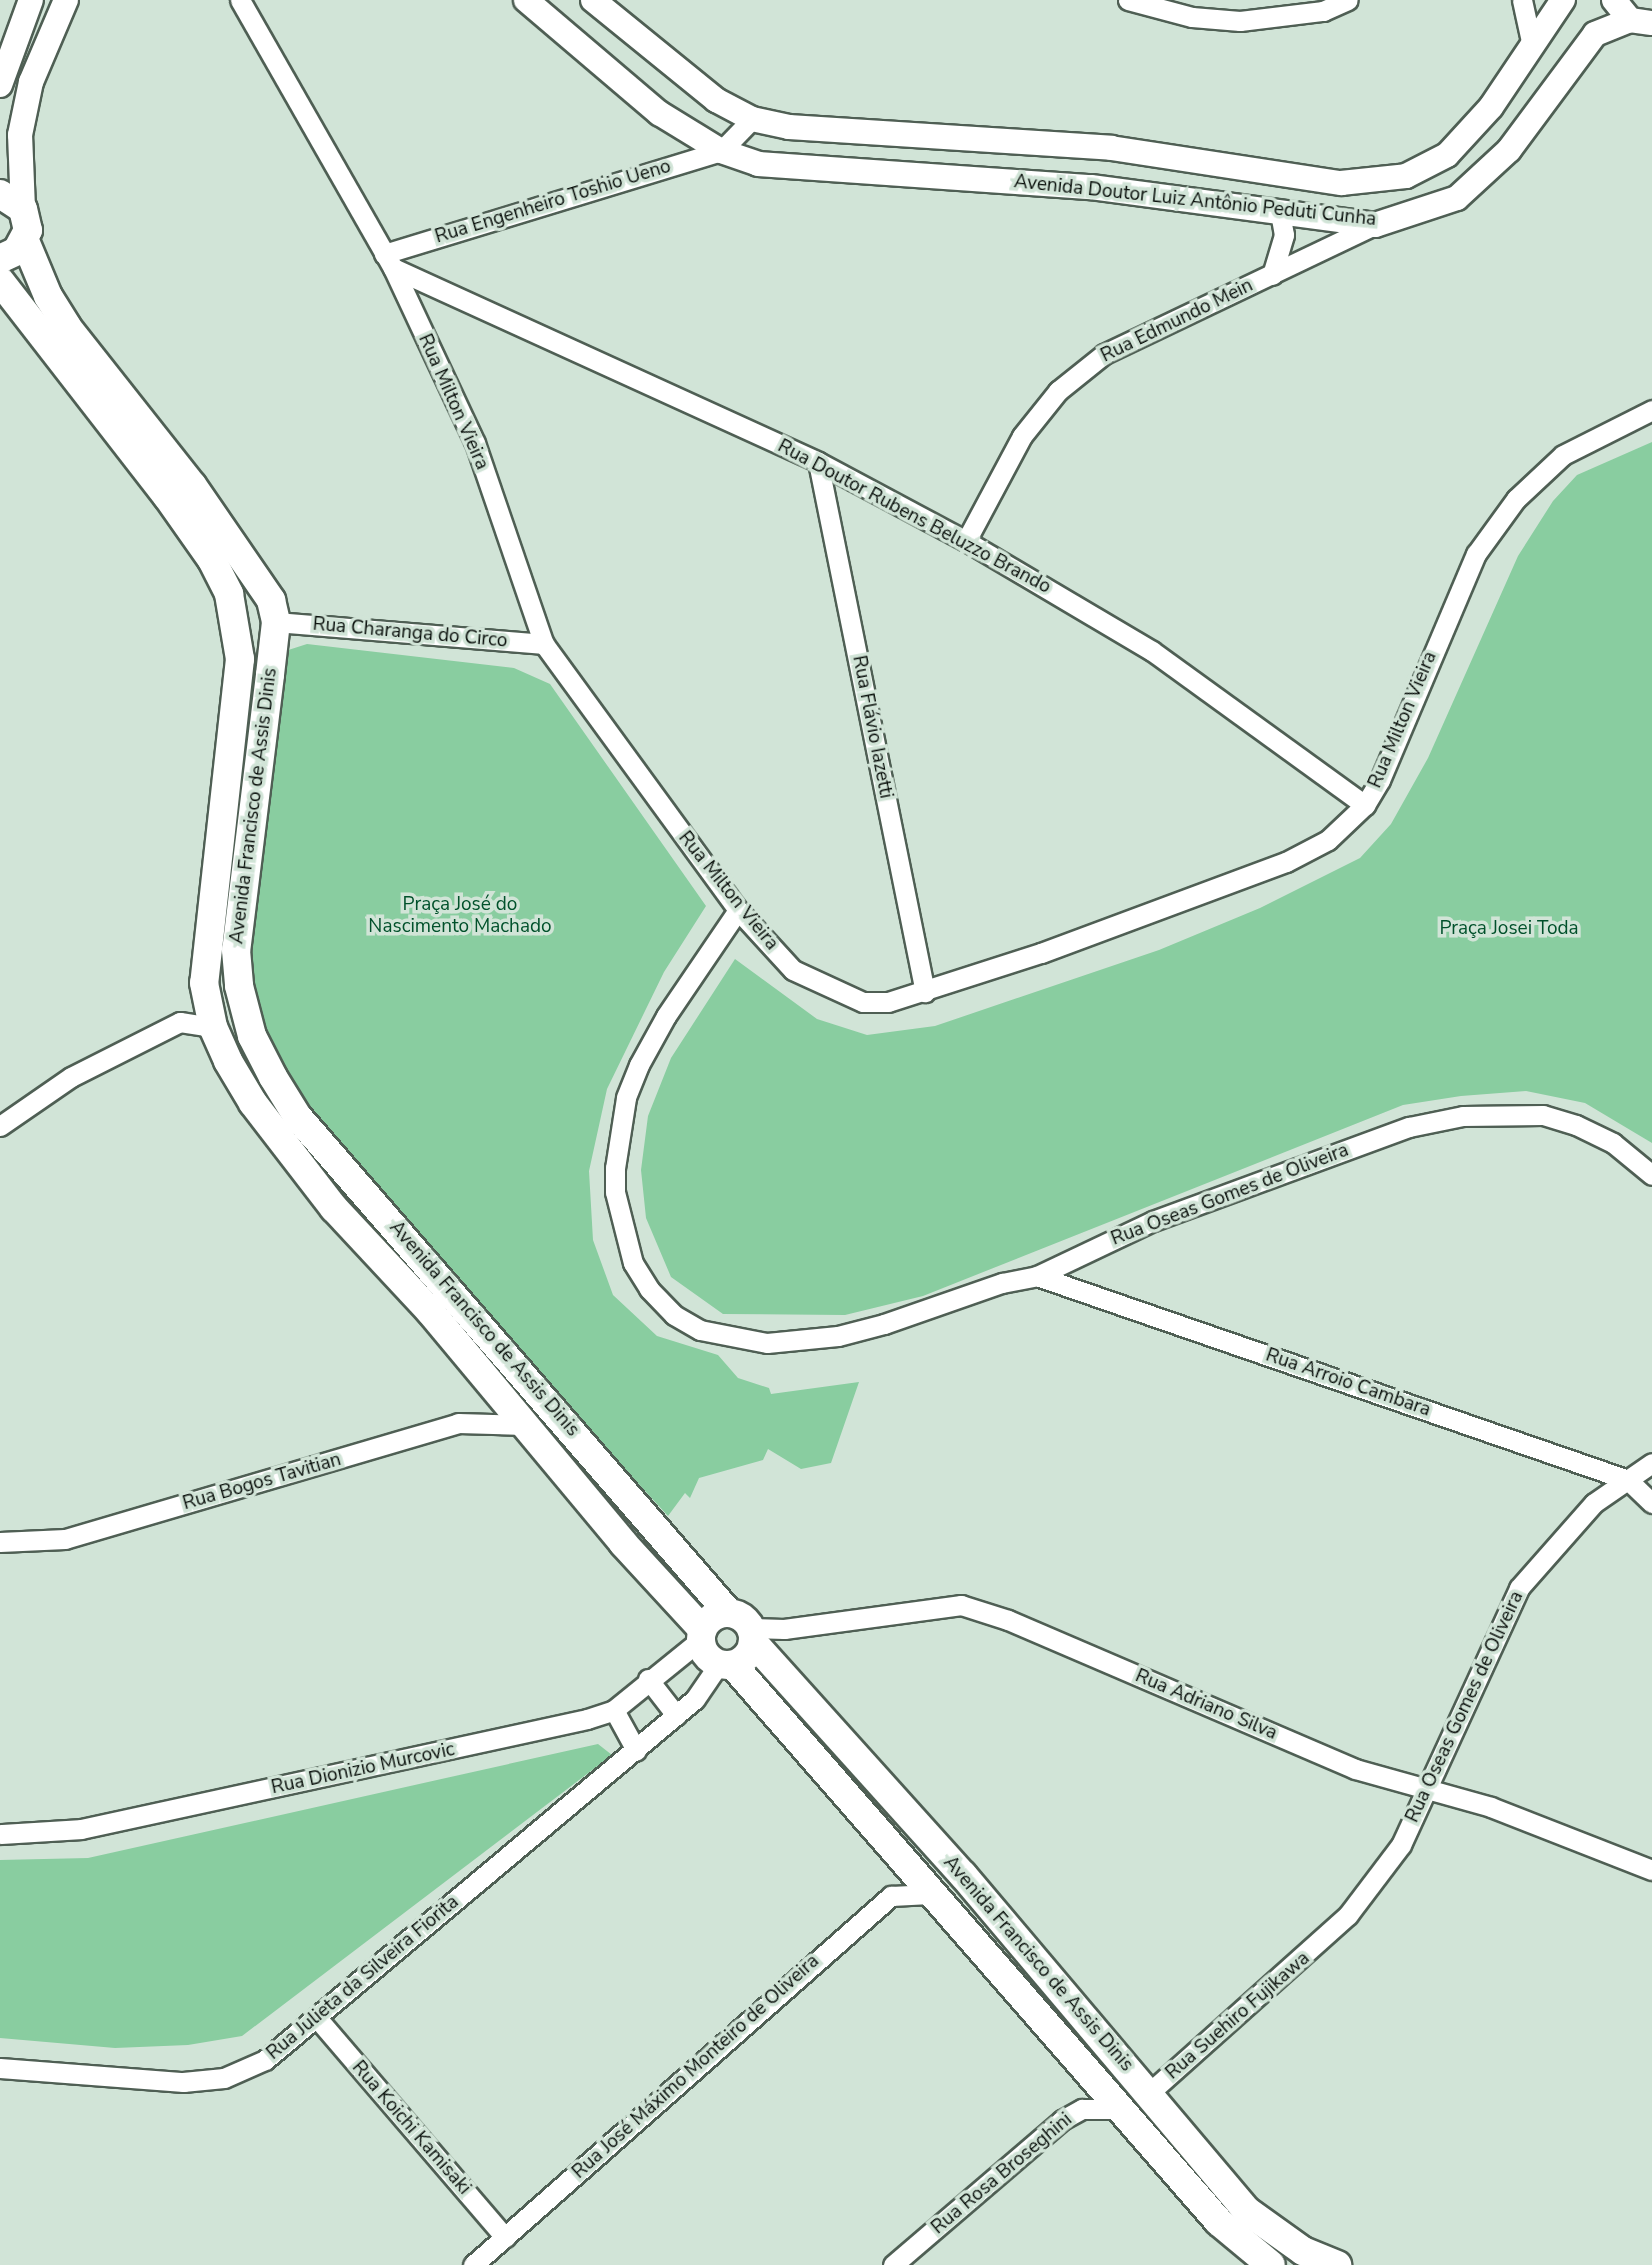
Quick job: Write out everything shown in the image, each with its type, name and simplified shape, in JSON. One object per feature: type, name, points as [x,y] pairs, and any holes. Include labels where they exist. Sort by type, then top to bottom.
[{"type":"main road","name":"Avenida Francisco de Assis Dinis","points":[[11,202],[28,230],[25,241],[48,296],[67,327],[257,574],[271,600],[276,622],[236,950],[239,986],[252,1036],[297,1116],[727,1611]]},
{"type":"main road","points":[[0,259],[18,251],[25,241]]},
{"type":"main road","name":"Avenida Francisco de Assis Dinis","points":[[0,281],[167,496],[212,560],[229,594],[240,659],[206,945],[204,983],[213,1027],[253,1103],[334,1208],[430,1311],[701,1634]]},
{"type":"main road","points":[[727,1611],[741,1616],[752,1635],[747,1656],[726,1664],[709,1659],[701,1634],[712,1616],[727,1611]]},
{"type":"main road","name":"Avenida Francisco de Assis Dinis","points":[[752,1635],[1149,2093],[1247,2211],[1303,2252],[1337,2265]]},
{"type":"main road","name":"Avenida Francisco de Assis Dinis","points":[[726,1664],[1219,2222],[1270,2265]]},
{"type":"street","points":[[0,85],[31,0]]},
{"type":"street","points":[[11,202],[20,135],[31,82],[66,0]]},
{"type":"street","name":"Rua Milton Vieira","points":[[240,0],[389,261],[474,443],[544,644],[738,910],[793,970],[847,996],[888,1002],[925,992],[1286,862],[1328,840],[1365,805],[1397,742],[1476,554],[1516,499],[1563,455],[1652,410]]},
{"type":"street","name":"Avenida Doutor Luiz Antônio Peduti Cunha","points":[[526,0],[659,113],[721,150],[758,164],[1018,181],[1375,225],[1466,191],[1509,150],[1595,34],[1641,22]]},
{"type":"street","name":"Avenida Doutor Luiz Antônio Peduti Cunha","points":[[593,0],[716,100],[752,119],[789,127],[1111,148],[1341,183],[1406,176],[1447,155],[1491,107],[1563,0]]},
{"type":"street","points":[[1128,0],[1192,17],[1240,21],[1323,11],[1348,0]]},
{"type":"street","points":[[1522,0],[1532,46]]},
{"type":"street","points":[[1614,0],[1641,22]]},
{"type":"street","points":[[721,150],[752,119]]},
{"type":"street","name":"Rua Engenheiro Toshio Ueno","points":[[389,261],[721,150]]},
{"type":"street","name":"Rua Edmundo Mein","points":[[1272,275],[1284,235],[1280,213]]},
{"type":"street","name":"Rua Edmundo Mein","points":[[966,541],[1022,436],[1058,391],[1104,354],[1375,225]]},
{"type":"street","name":"Rua Doutor Rubens Beluzzo Brando","points":[[389,261],[818,462],[966,541],[1152,651],[1365,805]]},
{"type":"street","name":"Rua Flávio Iazetti","points":[[818,462],[925,992]]},
{"type":"street","name":"Rua Charanga do Circo","points":[[276,622],[544,644]]},
{"type":"street","name":"Rua Oseas Gomes de Oliveira","points":[[738,910],[666,1016],[626,1098],[615,1192],[633,1263],[649,1289],[674,1315],[699,1330],[766,1343],[838,1336],[1037,1276],[1153,1221],[1409,1127],[1464,1116],[1543,1115],[1576,1125],[1613,1143],[1652,1175]]},
{"type":"street","points":[[0,1126],[71,1077],[180,1022],[213,1027]]},
{"type":"street","name":"Rua Arroio Cambara","points":[[1037,1276],[1628,1479],[1652,1503]]},
{"type":"street","name":"Rua Bogos Tavitian","points":[[0,1542],[65,1539],[458,1423],[524,1425]]},
{"type":"street","name":"Rua Oseas Gomes de Oliveira","points":[[1326,1937],[1401,1845],[1519,1588],[1594,1503],[1652,1463]]},
{"type":"street","name":"Rua Adriano Silva","points":[[752,1635],[961,1605],[1008,1620],[1355,1769],[1491,1807],[1652,1870]]},
{"type":"street","name":"Rua Dionizio Murcovic","points":[[0,1834],[81,1829],[542,1730],[614,1710],[701,1634]]},
{"type":"street","name":"Rua Julieta da Silveira Fiorita","points":[[0,2068],[158,2080],[224,2078],[265,2060],[636,1750],[695,1699],[726,1664]]},
{"type":"street","points":[[648,1679],[676,1715]]},
{"type":"street","points":[[614,1710],[636,1750]]},
{"type":"street","name":"Rua José Máximo Monteiro de Oliveira","points":[[473,2265],[891,1896],[930,1894]]},
{"type":"street","name":"Rua Suehiro Fujikawa","points":[[1149,2093],[1326,1937]]},
{"type":"street","name":"Rua Koichi Kamisaki","points":[[317,2018],[505,2237]]},
{"type":"street","name":"Rua Rosa Broseghini","points":[[893,2265],[1062,2120],[1082,2109],[1121,2109]]},
{"type":"green space","name":"Praça Josei Toda","points":[[1652,442],[1652,1143],[1585,1103],[1526,1091],[1461,1096],[1403,1105],[923,1296],[845,1315],[723,1314],[671,1277],[646,1218],[641,1170],[648,1116],[671,1058],[735,959],[817,1019],[867,1035],[935,1026],[1159,950],[1260,908],[1360,858],[1391,824],[1428,758],[1518,556],[1553,501],[1577,475]]},
{"type":"green space","name":"Praça José do Nascimento Machado","points":[[307,644],[514,668],[550,684],[706,906],[664,972],[607,1089],[589,1171],[593,1240],[613,1295],[657,1336],[718,1355],[738,1378],[769,1388],[771,1394],[859,1382],[831,1463],[801,1469],[768,1449],[763,1460],[699,1478],[690,1498],[685,1493],[668,1516],[500,1333],[275,1067],[258,1020],[247,940],[279,653]]},
{"type":"green space","points":[[598,1744],[612,1755],[242,2036],[188,2045],[115,2048],[0,2038],[0,1860],[88,1858]]}]
